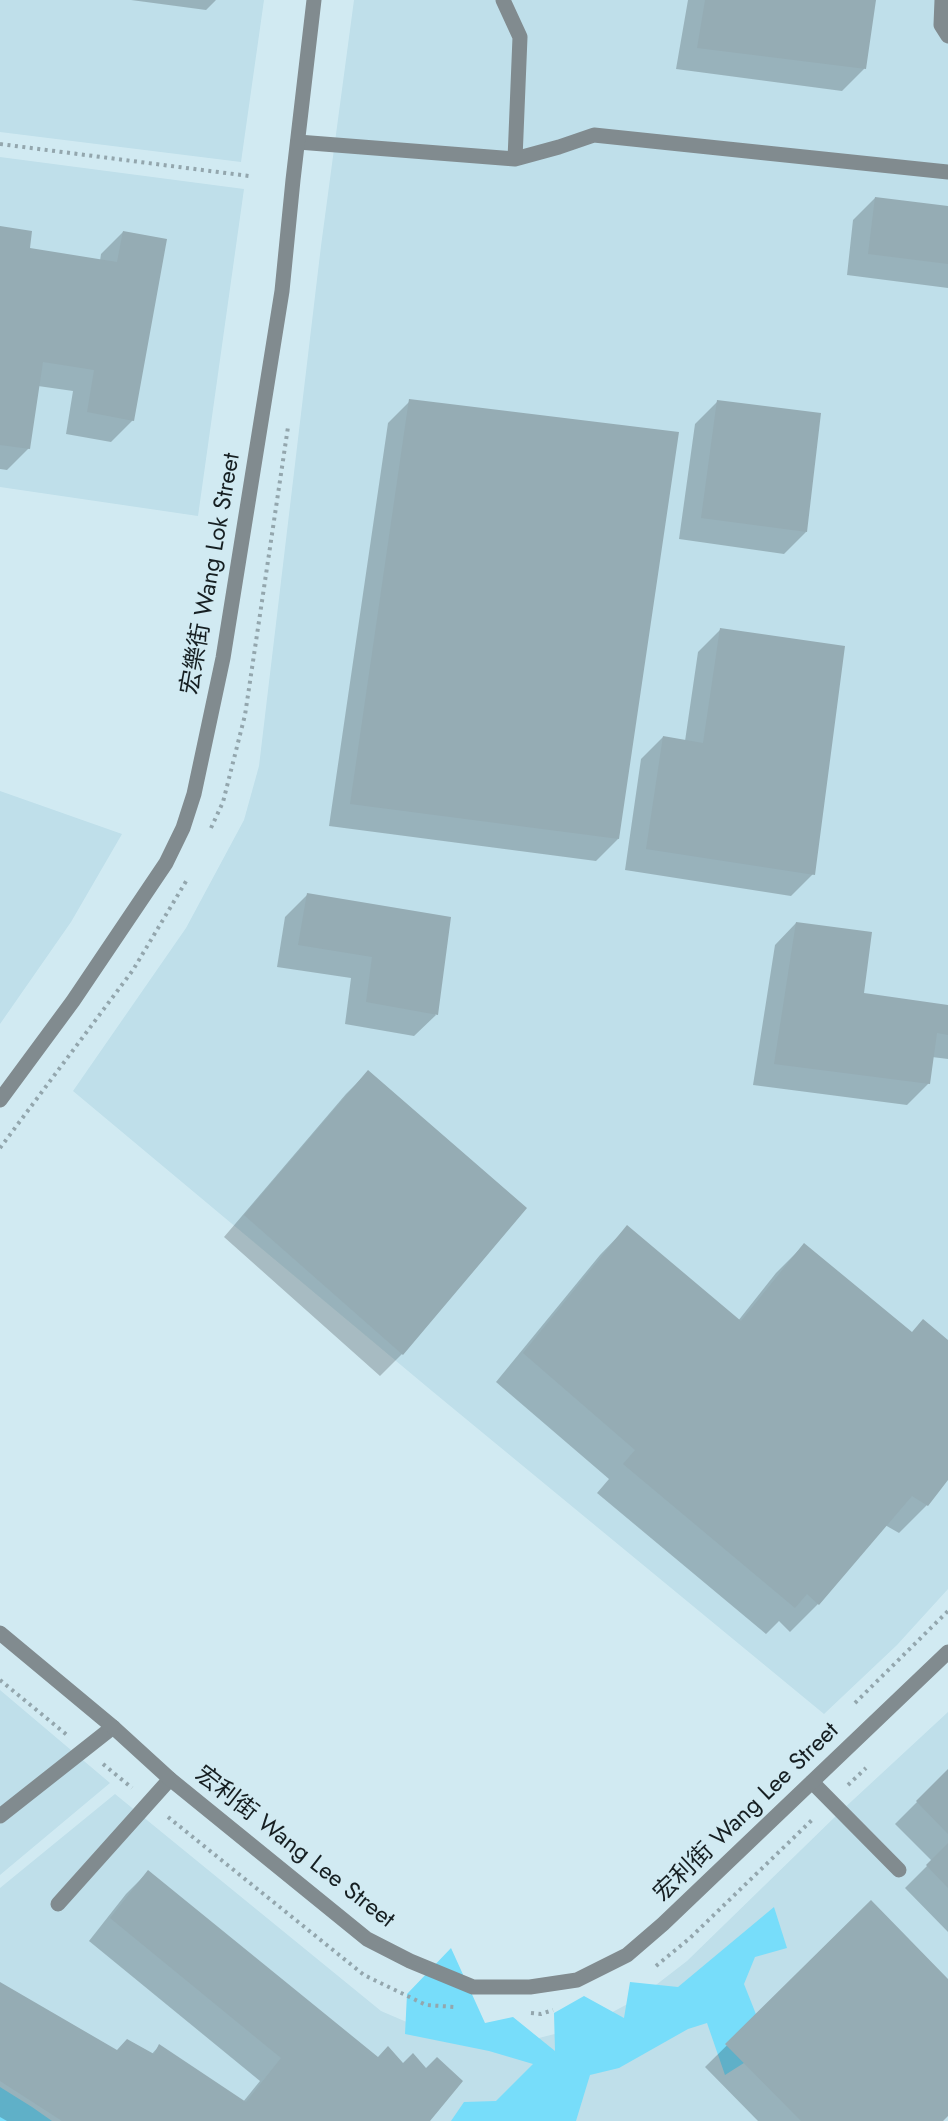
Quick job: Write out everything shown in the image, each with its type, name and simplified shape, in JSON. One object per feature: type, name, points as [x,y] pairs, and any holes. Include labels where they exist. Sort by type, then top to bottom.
[{"type":"street","name":"宏樂街 Wang Lok Street","points":[[0,1100],[73,1000],[166,863],[183,828],[194,794],[223,658],[280,303],[314,0]]},
{"type":"street","points":[[503,0],[520,37],[515,159]]},
{"type":"street","points":[[942,0],[941,25],[948,36]]},
{"type":"street","points":[[298,142],[515,159],[594,135],[948,172]]},
{"type":"street","name":"宏利街 Wang Lee Street","points":[[0,1633],[113,1727],[170,1779],[367,1939],[410,1961],[473,1988],[530,1987],[577,1980],[627,1955],[663,1924],[948,1652]]},
{"type":"street","points":[[0,1816],[113,1727]]},
{"type":"street","points":[[58,1904],[170,1779]]},
{"type":"street","points":[[812,1782],[899,1870]]},
{"type":"path","points":[[0,144],[249,176]]},
{"type":"path","points":[[848,1710],[948,1611]]},
{"type":"path","points":[[0,1680],[364,1975],[426,2005],[460,2008]]},
{"type":"path","points":[[654,1967],[690,1938],[872,1761]]},
{"type":"path","points":[[529,2013],[541,2014],[564,2007]]},
{"type":"shaded area","points":[[0,0],[264,0],[241,162],[0,132]]},
{"type":"shaded area","points":[[354,0],[948,0],[948,1589],[897,1645],[824,1714],[73,1091],[186,928],[244,820],[259,766],[321,246]]},
{"type":"shaded area","points":[[0,157],[244,189],[198,516],[0,487]]},
{"type":"shaded area","points":[[0,791],[122,834],[71,922],[0,1024]]},
{"type":"shaded area","points":[[0,1690],[110,1783],[0,1875]]},
{"type":"shaded area","points":[[948,1712],[948,2121],[29,2121],[0,2103],[0,1888],[115,1794],[381,2011],[430,2032],[535,2039],[586,2026],[639,1998],[687,1961],[840,1812]]},
{"type":"shaded area","points":[[774,1907],[787,1948],[755,1957],[744,1984],[769,2047],[725,2075],[707,2023],[688,2029],[619,2068],[590,2075],[576,2121],[451,2121],[464,2102],[496,2101],[533,2064],[489,2051],[405,2034],[407,1994],[451,1948],[485,2023],[513,2017],[555,2051],[554,2013],[584,1996],[624,2018],[630,1982],[678,1987]]},
{"type":"shaded area","points":[[0,2087],[32,2107],[52,2121],[0,2121]]},
{"type":"building","points":[[705,0],[876,0],[866,69],[697,48]]},
{"type":"building","points":[[875,197],[948,206],[948,264],[868,254]]},
{"type":"building","points":[[0,226],[32,231],[30,248],[117,262],[123,231],[167,239],[134,421],[87,412],[94,370],[43,362],[30,449],[0,445]]},
{"type":"building","points":[[409,399],[679,432],[619,839],[350,804]]},
{"type":"building","points":[[717,400],[821,413],[807,532],[701,518]]},
{"type":"building","points":[[720,628],[845,646],[815,875],[646,849],[663,736],[703,743]]},
{"type":"building","points":[[307,893],[451,917],[438,1015],[366,1002],[372,957],[298,945]]},
{"type":"building","points":[[796,922],[872,932],[864,993],[948,1005],[948,1035],[937,1033],[930,1084],[774,1064]]},
{"type":"building","points":[[368,1070],[527,1208],[403,1355],[244,1215]]},
{"type":"building","points":[[627,1225],[741,1321],[804,1243],[912,1332],[923,1319],[948,1340],[948,1480],[928,1506],[912,1496],[819,1605],[807,1594],[795,1608],[623,1464],[635,1450],[523,1353]]},
{"type":"building","points":[[948,1769],[948,1834],[916,1801]]},
{"type":"building","points":[[948,1843],[948,1888],[926,1865]]},
{"type":"building","points":[[148,1870],[378,2057],[388,2046],[403,2063],[413,2053],[426,2068],[437,2057],[463,2081],[430,2121],[62,2121],[0,2081],[0,1982],[117,2050],[127,2039],[154,2054],[159,2044],[246,2102],[281,2058],[110,1918]]},
{"type":"building","points":[[871,1900],[948,1979],[948,2116],[943,2121],[801,2121],[725,2044]]}]
